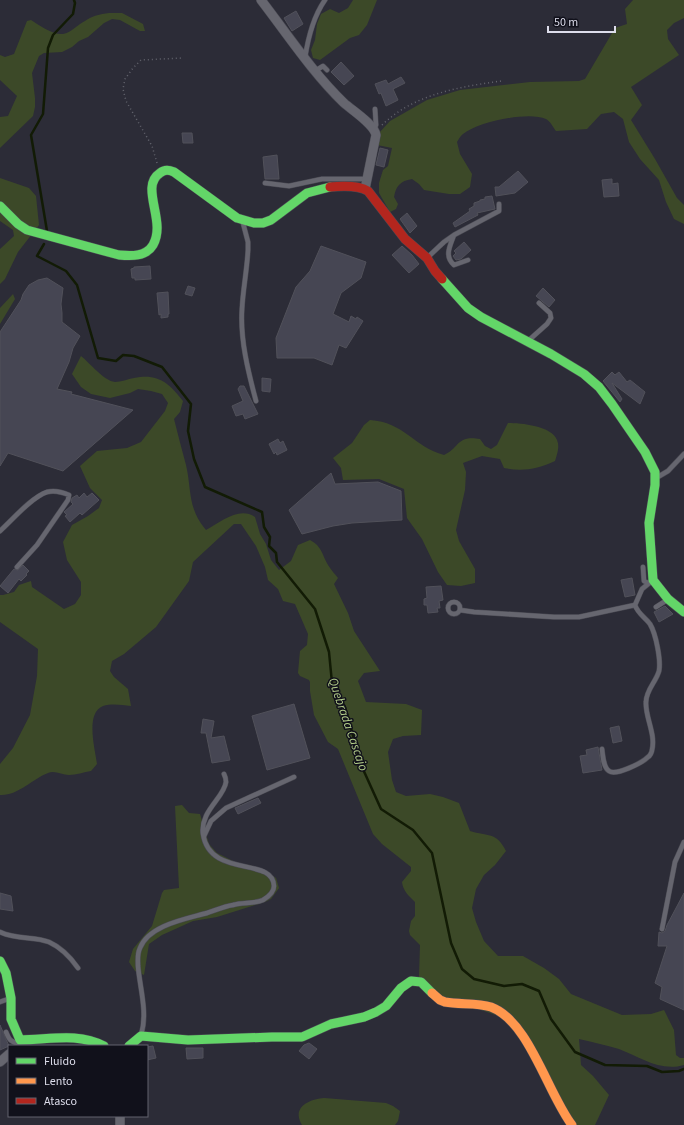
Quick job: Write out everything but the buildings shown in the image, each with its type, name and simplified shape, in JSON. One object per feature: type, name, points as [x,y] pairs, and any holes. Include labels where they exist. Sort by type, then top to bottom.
[{"type":"street","points":[[261,0],[305,60],[343,102],[370,124],[375,131],[376,135],[365,189]]},
{"type":"street","points":[[0,206],[18,224],[27,230],[119,255],[131,256],[142,254],[149,249],[158,237],[159,227],[151,192],[153,179],[158,172],[171,170],[242,221],[261,224],[271,220],[307,193],[345,186],[365,189],[372,194],[405,238],[427,258],[435,272],[468,308],[481,317],[551,354],[584,374],[599,387],[646,452],[653,465],[655,479],[653,506],[649,523],[650,582],[684,612]]},
{"type":"street","points":[[0,961],[6,974],[10,998],[11,1019],[18,1043],[48,1042],[75,1037],[97,1042],[102,1045]]},
{"type":"street","points":[[129,1045],[140,1036],[179,1040],[273,1037],[298,1038],[330,1025],[371,1015],[386,1006],[409,982],[417,981],[423,984],[437,999],[446,1003],[473,1004],[491,1007],[502,1013],[510,1020],[531,1050],[566,1117],[572,1125]]},
{"type":"street","points":[[0,1062],[8,1055]]},
{"type":"lane","points":[[305,60],[310,31],[324,0]]},
{"type":"lane","points":[[315,71],[323,66],[327,70]]},
{"type":"lane","points":[[375,109],[375,131]]},
{"type":"lane","points":[[265,184],[289,186],[322,179],[367,179]]},
{"type":"lane","points":[[427,258],[454,235],[499,211],[499,204]]},
{"type":"lane","points":[[242,221],[248,242],[248,250],[242,304],[242,326],[247,366],[256,401]]},
{"type":"lane","points":[[454,235],[448,253],[450,262],[454,265],[468,260]]},
{"type":"lane","points":[[527,342],[547,324],[551,318],[550,313],[539,303]]},
{"type":"lane","points":[[655,479],[668,471],[684,454]]},
{"type":"lane","points":[[0,531],[22,510],[47,492],[63,492],[69,495],[68,500],[37,545],[17,567]]},
{"type":"lane","points":[[643,567],[644,581],[650,582]]},
{"type":"lane","points":[[635,605],[642,589],[650,582]]},
{"type":"lane","points":[[656,607],[668,599]]},
{"type":"lane","points":[[460,610],[554,618],[579,617],[635,605]]},
{"type":"lane","points":[[602,749],[605,764],[609,771],[614,773],[648,758],[652,751],[652,736],[646,702],[650,687],[659,671],[659,661],[657,644],[650,624],[641,616],[635,605]]},
{"type":"lane","points":[[140,1036],[144,1025],[144,1013],[139,983],[138,954],[146,939],[154,932],[176,921],[234,904],[246,904],[264,899],[272,892],[274,888],[272,878],[266,872],[222,860],[212,854],[206,846],[203,832],[204,822],[210,808],[224,788],[226,782],[224,774]]},
{"type":"lane","points":[[204,837],[211,821],[226,808],[294,777]]},
{"type":"lane","points":[[662,929],[675,862],[684,842]]},
{"type":"lane","points":[[0,932],[17,938],[49,942],[55,945],[78,968]]},
{"type":"lane","points":[[0,1002],[10,998]]},
{"type":"lane","points":[[6,1032],[10,1040],[18,1043]]},
{"type":"path","points":[[158,172],[152,146],[126,100],[123,89],[125,79],[133,68],[142,60],[183,58]]},
{"type":"path","points":[[375,131],[401,111],[425,98],[455,89],[501,81]]},
{"type":"green space","points":[[353,0],[377,0],[367,25],[359,35],[350,38],[320,60],[313,58],[311,50],[321,14],[330,9],[339,13],[348,8]]},
{"type":"green space","points":[[633,0],[684,0],[684,18],[674,23],[667,30],[668,39],[679,55],[631,87],[642,105],[631,120],[677,198],[684,205],[684,224],[674,219],[666,202],[659,180],[640,159],[629,142],[623,119],[614,112],[601,114],[587,129],[556,131],[546,119],[528,116],[503,119],[480,125],[462,135],[457,142],[460,154],[472,174],[470,187],[460,194],[449,194],[424,190],[412,179],[408,180],[397,187],[394,197],[398,204],[396,209],[390,212],[379,193],[379,183],[383,170],[388,166],[392,148],[377,145],[379,133],[390,121],[427,100],[460,90],[530,82],[579,81],[585,79],[615,28],[627,24],[625,9]]},
{"type":"green space","points":[[109,13],[122,13],[143,24],[145,31],[140,31],[120,20],[112,19],[104,23],[88,37],[79,41],[72,47],[62,52],[44,53],[39,56],[32,73],[35,98],[33,116],[0,148],[0,117],[8,116],[17,96],[0,80],[0,55],[5,57],[14,54],[27,21],[31,20],[54,33],[63,34],[69,32],[90,18]]},
{"type":"green space","points":[[0,178],[29,188],[36,196],[39,225],[18,252],[5,279],[0,284],[0,249],[14,236],[13,230],[0,221]]},
{"type":"green space","points":[[13,294],[15,299],[0,324],[0,308]]},
{"type":"green space","points":[[81,356],[111,381],[117,382],[142,377],[156,378],[168,384],[183,401],[180,412],[174,419],[188,474],[193,506],[200,522],[206,530],[224,519],[236,514],[243,513],[255,517],[260,534],[266,544],[271,560],[279,570],[291,561],[298,545],[310,540],[317,545],[328,565],[338,578],[334,584],[348,613],[354,631],[380,671],[364,673],[358,681],[366,702],[406,704],[422,710],[421,735],[403,736],[393,739],[388,752],[392,780],[396,792],[406,796],[430,794],[459,803],[470,831],[495,837],[499,840],[506,851],[495,865],[484,875],[476,889],[472,908],[484,941],[498,956],[523,956],[559,979],[571,994],[622,1015],[651,1014],[664,1010],[674,1030],[676,1055],[680,1058],[684,1058],[684,1065],[667,1067],[658,1065],[619,1049],[579,1039],[581,1065],[593,1076],[609,1095],[595,1125],[576,1125],[515,1022],[439,995],[419,977],[420,945],[410,935],[409,931],[411,921],[415,916],[415,902],[405,891],[402,882],[411,871],[411,867],[382,844],[373,834],[338,749],[328,742],[314,715],[310,682],[298,673],[300,651],[307,645],[308,634],[295,604],[283,601],[278,589],[268,580],[265,567],[256,546],[241,524],[234,524],[193,562],[189,581],[156,627],[124,654],[112,661],[110,671],[114,677],[128,689],[131,706],[117,704],[103,706],[97,710],[94,716],[92,732],[97,764],[91,771],[74,775],[51,772],[13,793],[0,795],[0,764],[13,748],[30,715],[37,676],[38,649],[0,622],[0,595],[14,592],[19,585],[31,581],[32,587],[64,609],[75,604],[81,595],[81,582],[67,560],[63,542],[72,525],[99,508],[102,500],[90,488],[80,466],[97,451],[127,448],[141,442],[165,411],[168,403],[162,394],[138,389],[130,393],[110,398],[91,394],[81,387],[72,374]]},
{"type":"green space","points":[[370,420],[392,425],[425,446],[444,455],[462,440],[472,438],[480,439],[485,446],[491,449],[497,445],[508,423],[536,426],[549,431],[554,435],[558,445],[555,461],[542,466],[524,470],[504,468],[500,459],[482,456],[463,463],[466,472],[465,490],[456,530],[459,541],[475,569],[475,583],[461,586],[447,585],[438,572],[422,539],[407,518],[404,489],[379,479],[343,480],[341,468],[333,458],[352,443],[364,425]]},
{"type":"green space","points":[[182,805],[189,813],[200,814],[209,844],[217,853],[239,864],[250,865],[273,876],[276,878],[279,888],[271,899],[265,902],[217,917],[193,921],[162,935],[149,944],[144,975],[135,971],[129,962],[133,949],[152,926],[164,890],[179,888],[175,806]]},
{"type":"green space","points":[[324,1098],[386,1103],[400,1111],[398,1121],[395,1125],[302,1125],[299,1119],[300,1109],[308,1102]]},
{"type":"waterway","name":"Quebrada Cascajo","points":[[47,231],[31,135],[43,114],[48,48],[53,35],[73,14],[75,3],[74,0]]},
{"type":"waterway","name":"Quebrada Cascajo","points":[[44,244],[37,256],[66,271],[77,285],[98,358],[116,361],[123,355],[134,356],[162,367],[191,404],[188,431],[194,459],[205,487],[262,512],[264,527],[270,537],[269,546],[276,553],[277,562],[315,609],[329,652],[332,683],[345,707],[362,767],[381,809],[413,830],[432,853],[451,943],[462,969],[474,979],[504,986],[522,984],[539,991],[551,1019],[575,1052],[605,1065],[647,1066],[662,1072],[679,1071],[684,1069]]},
{"type":"traffic: fast","points":[[0,206],[18,224],[27,230],[119,255],[138,255],[150,249],[156,236],[157,226],[152,187],[154,179],[165,170],[174,172],[237,218],[254,223],[263,223],[271,220],[307,193],[330,187]]},
{"type":"traffic: fast","points":[[442,279],[468,308],[481,317],[551,354],[584,374],[599,387],[612,404],[645,452],[655,472],[655,485],[649,523],[653,580],[668,599],[684,612]]},
{"type":"traffic: fast","points":[[0,961],[6,973],[11,998],[11,1019],[20,1040],[73,1038],[84,1039],[102,1045]]},
{"type":"traffic: fast","points":[[130,1045],[141,1036],[188,1040],[302,1037],[331,1024],[364,1017],[376,1012],[386,1006],[401,988],[411,981],[421,982],[432,993]]},
{"type":"traffic: slow","points":[[432,993],[440,1000],[445,1002],[485,1005],[504,1015],[516,1027],[527,1042],[563,1112],[572,1125]]},
{"type":"traffic: jam","points":[[330,187],[354,187],[368,191],[405,239],[427,258],[442,279]]}]
